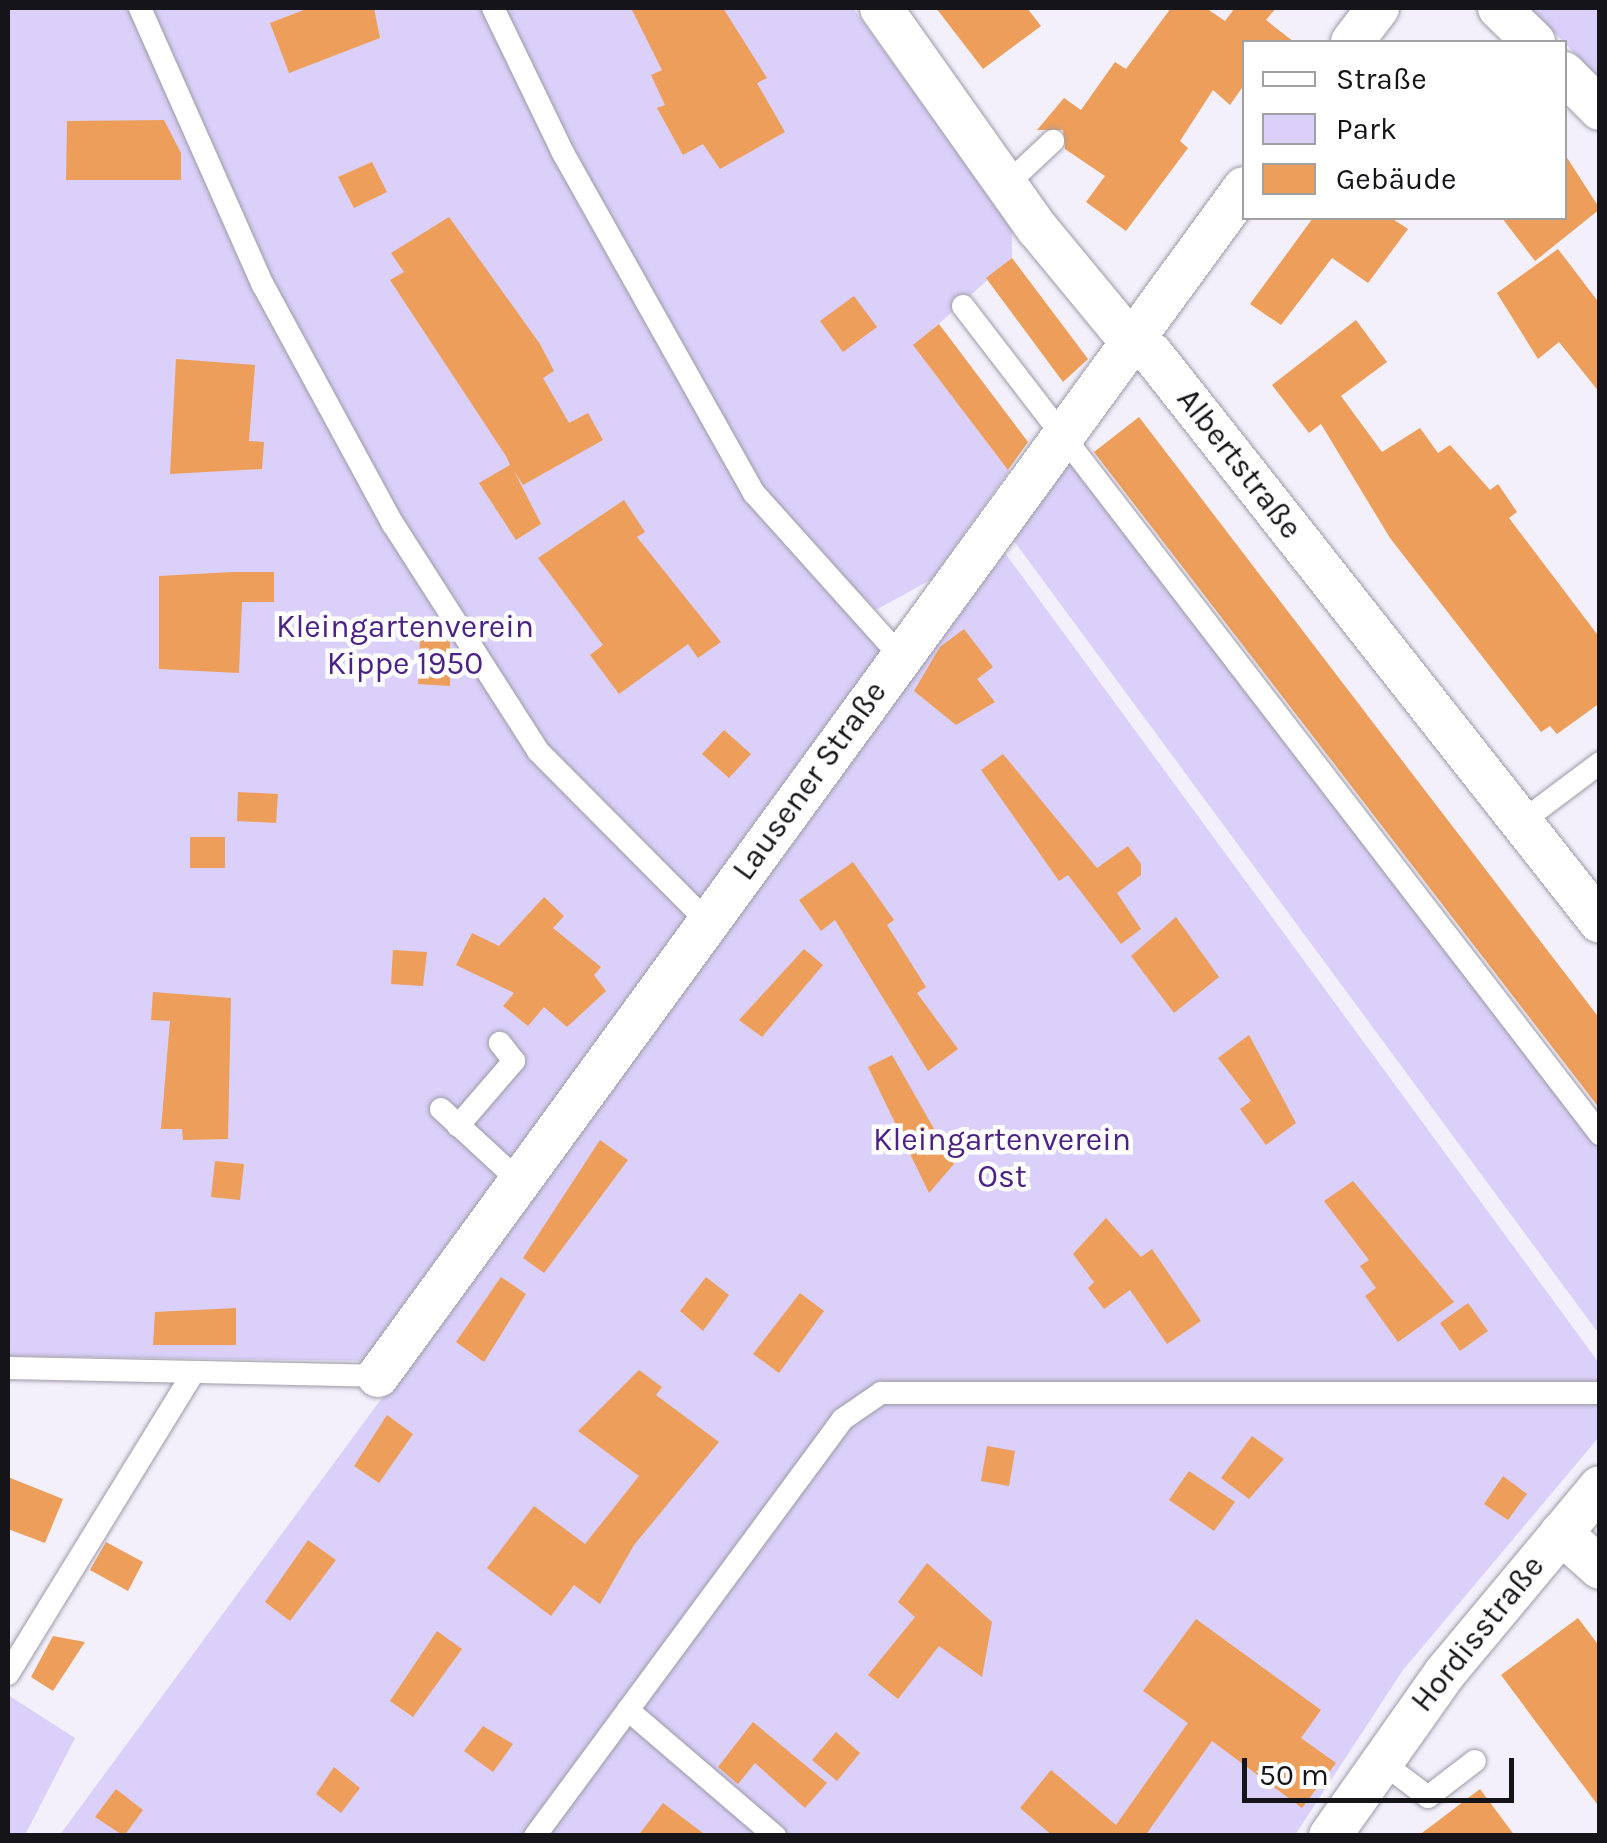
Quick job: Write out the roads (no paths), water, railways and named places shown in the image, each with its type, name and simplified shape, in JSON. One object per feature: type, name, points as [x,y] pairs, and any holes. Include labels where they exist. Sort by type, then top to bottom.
[{"type":"street","name":"Albertstraße","points":[[881,8],[1004,186],[1130,341],[1152,354],[1600,922]]},
{"type":"street","points":[[1354,40],[1378,8]]},
{"type":"street","points":[[1499,8],[1532,40]]},
{"type":"street","points":[[1567,76],[1600,109]]},
{"type":"street","name":"Lausener Straße","points":[[378,1376],[1242,191]]},
{"type":"street","name":"Hordisstraße","points":[[1330,1836],[1379,1760],[1600,1487]]},
{"type":"street","points":[[1561,1533],[1600,1568]]},
{"type":"lane","points":[[140,8],[263,284],[393,524],[538,751],[708,921]]},
{"type":"lane","points":[[493,8],[562,153],[754,492],[900,656]]},
{"type":"lane","points":[[1004,186],[1053,141]]},
{"type":"lane","points":[[963,306],[1600,1134]]},
{"type":"lane","points":[[1520,823],[1600,763]]},
{"type":"lane","points":[[458,1126],[514,1061],[500,1043]]},
{"type":"lane","points":[[440,1109],[518,1180]]},
{"type":"lane","points":[[8,1368],[378,1376]]},
{"type":"lane","points":[[8,1674],[193,1373]]},
{"type":"lane","points":[[535,1836],[843,1418],[881,1393],[1600,1393]]},
{"type":"lane","points":[[628,1710],[775,1836]]},
{"type":"lane","points":[[1379,1760],[1428,1796],[1475,1761]]},
{"type":"park label","name":"Kleingartenverein Kippe 1950","points":[[405,646]]},
{"type":"park label","name":"Kleingartenverein Ost","points":[[1002,1160]]}]
